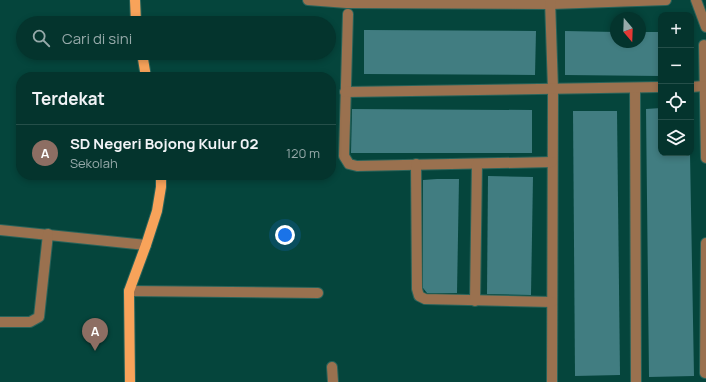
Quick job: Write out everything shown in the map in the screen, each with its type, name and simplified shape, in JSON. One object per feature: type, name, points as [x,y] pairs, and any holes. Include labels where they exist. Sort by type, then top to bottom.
[{"type":"main road","points":[[135,0],[136,16]]},
{"type":"main road","points":[[143,60],[145,72]]},
{"type":"main road","points":[[130,382],[129,291],[157,211],[161,180]]},
{"type":"street","points":[[308,0],[347,2],[550,2],[666,0]]},
{"type":"street","points":[[696,0],[706,27]]},
{"type":"street","points":[[550,2],[553,89],[552,382]]},
{"type":"street","points":[[348,14],[344,156],[349,164],[357,166],[552,162]]},
{"type":"street","points":[[704,45],[706,158]]},
{"type":"street","points":[[694,87],[704,86]]},
{"type":"street","points":[[345,92],[658,87]]},
{"type":"street","points":[[635,88],[636,382]]},
{"type":"street","points":[[416,164],[417,288],[419,296],[425,299],[552,302]]},
{"type":"street","points":[[475,301],[477,164]]},
{"type":"street","points":[[0,230],[146,245]]},
{"type":"street","points":[[0,322],[30,322],[39,317],[48,234]]},
{"type":"street","points":[[706,243],[706,373]]},
{"type":"street","points":[[129,291],[318,292]]},
{"type":"street","points":[[332,367],[333,382]]},
{"type":"building","points":[[364,30],[536,31],[535,75],[364,74]]},
{"type":"building","points":[[565,31],[610,32],[610,48],[646,48],[646,32],[658,32],[658,76],[565,75]]},
{"type":"building","points":[[658,108],[658,156],[690,156],[694,376],[649,377],[646,109]]},
{"type":"building","points":[[352,109],[532,110],[532,153],[351,153]]},
{"type":"building","points":[[573,111],[617,111],[620,375],[575,376]]},
{"type":"building","points":[[488,176],[533,177],[531,295],[487,294]]},
{"type":"building","points":[[459,179],[457,293],[427,293],[423,288],[423,180]]},
{"type":"place","name":"SD Negeri Bojong Kulur 02","points":[[95,351]]}]
